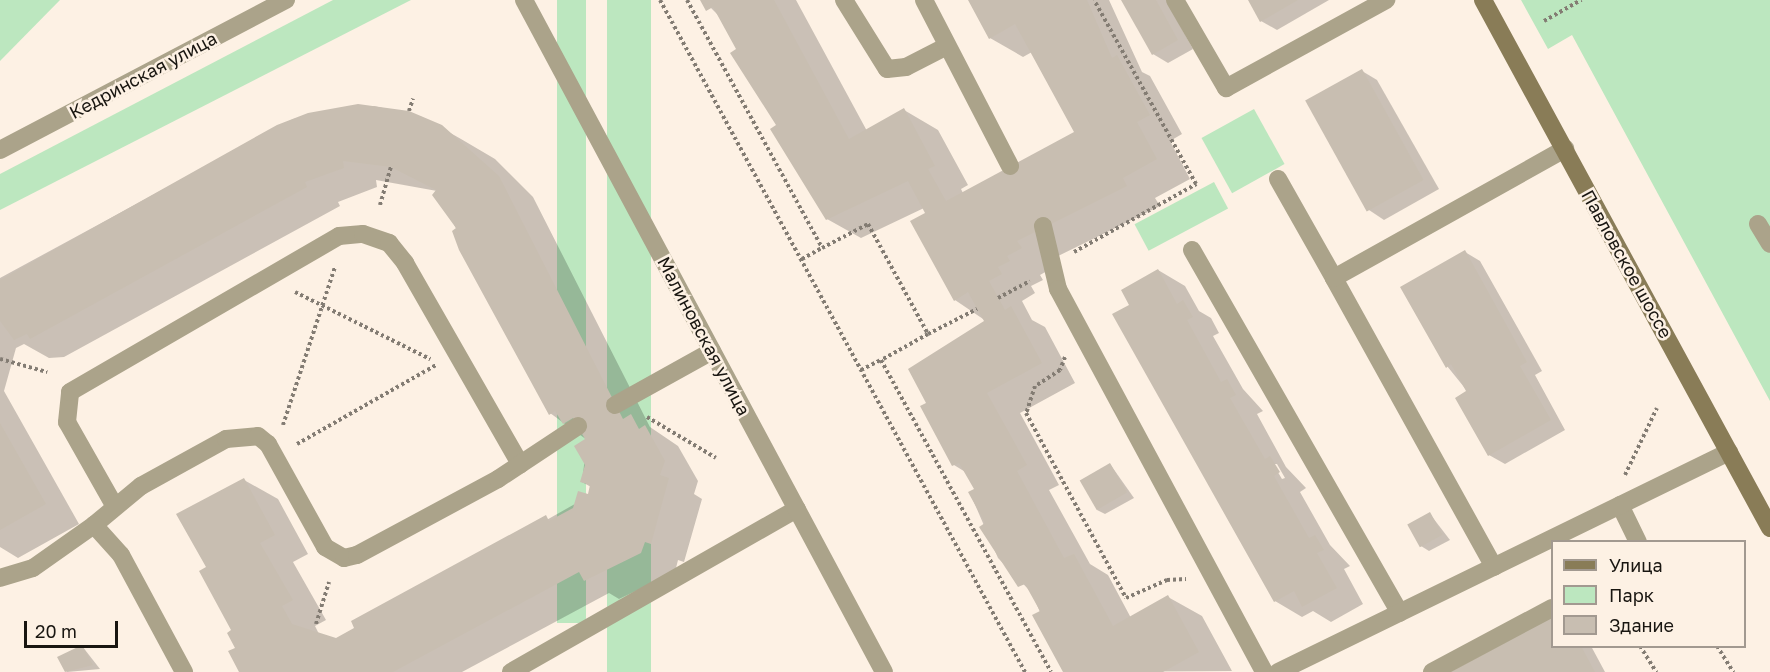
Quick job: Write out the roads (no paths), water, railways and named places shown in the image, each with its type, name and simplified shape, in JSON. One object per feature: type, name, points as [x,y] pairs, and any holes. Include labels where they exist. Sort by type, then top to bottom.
[{"type":"main road","name":"Павловское шоссе","points":[[1483,0],[1770,528]]},
{"type":"street","name":"Кедринская улица","points":[[0,150],[286,0]]},
{"type":"street","name":"Малиновская улица","points":[[524,0],[884,672]]},
{"type":"street","points":[[844,0],[887,69],[906,67],[946,46]]},
{"type":"street","points":[[924,0],[1010,166]]},
{"type":"street","points":[[1175,0],[1226,88],[1386,0]]},
{"type":"street","points":[[1334,278],[1565,149]]},
{"type":"street","points":[[1278,179],[1494,567]]},
{"type":"street","points":[[1758,224],[1770,244]]},
{"type":"street","points":[[1043,226],[1054,264],[1058,289],[1264,672]]},
{"type":"street","points":[[114,505],[67,422],[70,392],[266,274],[339,236],[363,234],[389,243],[520,464]]},
{"type":"street","points":[[1192,250],[1400,613]]},
{"type":"street","points":[[622,401],[712,351]]},
{"type":"street","points":[[0,578],[33,568],[94,525],[114,505],[226,439],[258,436],[271,450],[325,547],[344,558],[520,464],[578,426]]},
{"type":"street","points":[[1278,672],[1729,452]]},
{"type":"street","points":[[1620,506],[1637,540]]},
{"type":"street","points":[[511,672],[797,509]]},
{"type":"street","points":[[94,525],[121,555],[184,672]]},
{"type":"street","points":[[1432,672],[1551,609]]}]
